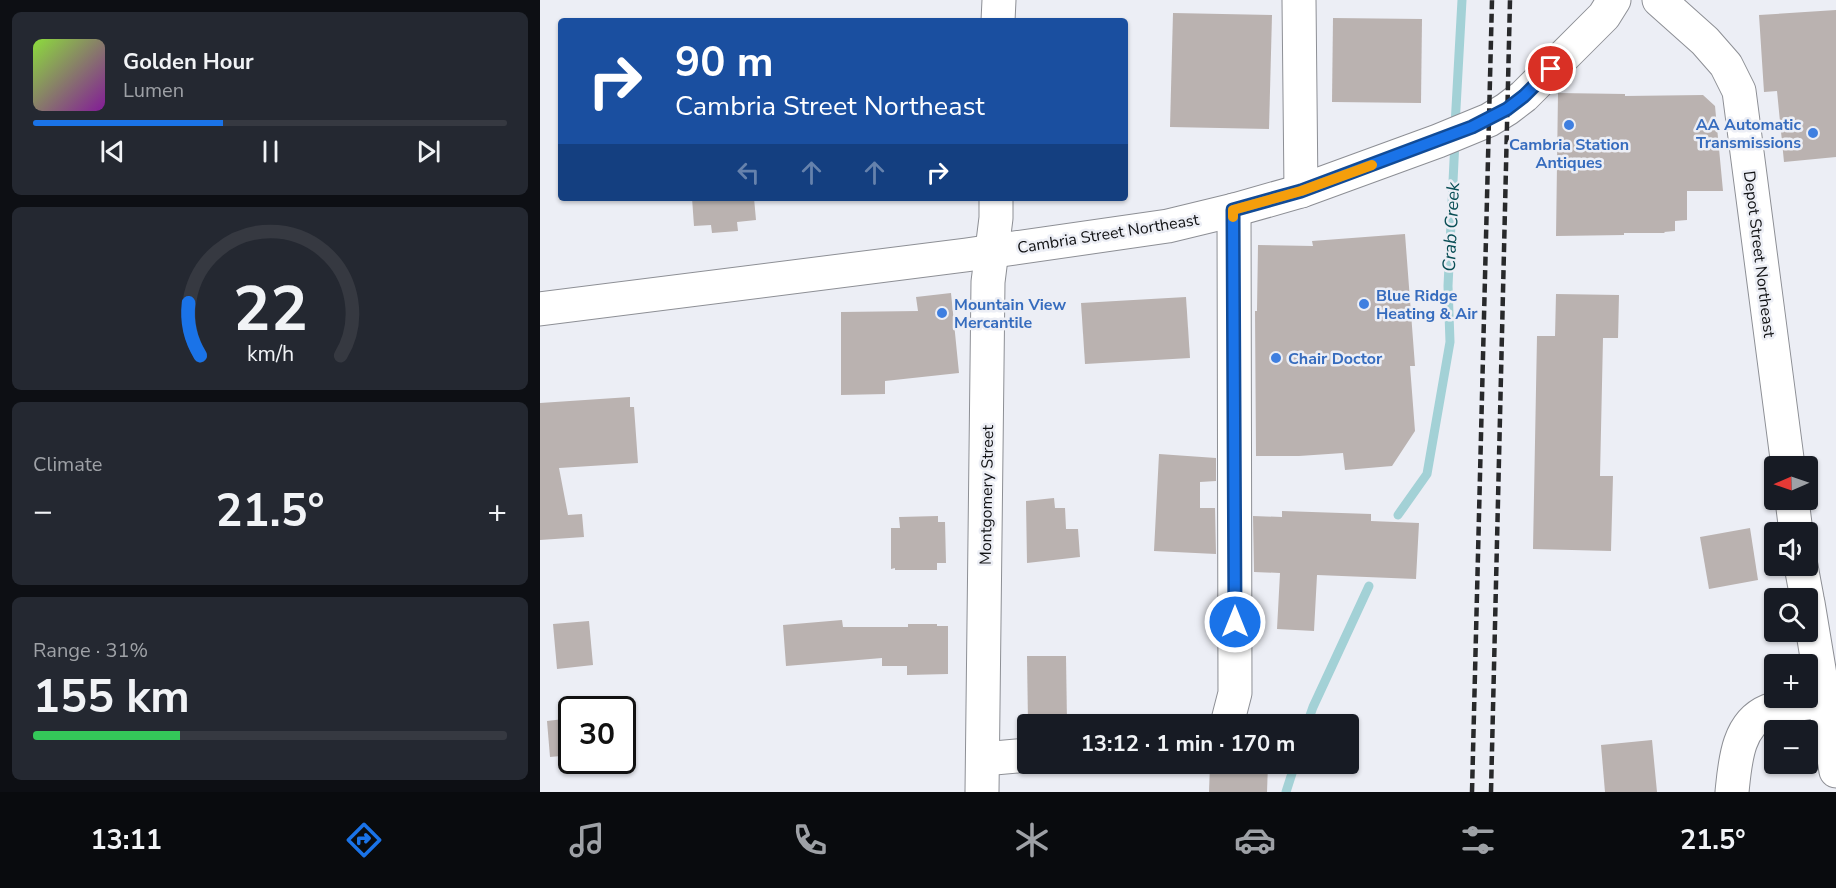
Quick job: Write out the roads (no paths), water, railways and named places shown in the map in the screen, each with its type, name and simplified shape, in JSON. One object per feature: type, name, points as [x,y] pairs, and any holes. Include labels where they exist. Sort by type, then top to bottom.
[{"type":"street","points":[[998,18],[999,0]]},
{"type":"street","points":[[1299,0],[1301,191]]},
{"type":"street","name":"Cambria Street Northeast","points":[[540,309],[992,252],[1168,225],[1301,191],[1438,141],[1507,109],[1524,96],[1605,16],[1614,0]]},
{"type":"street","name":"Depot Street Northeast","points":[[1659,0],[1705,41],[1725,65],[1739,91],[1787,456]]},
{"type":"street","name":"Montgomery Street","points":[[982,792],[987,282],[996,201]]},
{"type":"street","points":[[1230,714],[1235,693],[1233,210]]},
{"type":"street","points":[[1814,642],[1833,739],[1836,771]]},
{"type":"street","points":[[1732,792],[1740,743],[1750,724],[1768,711],[1824,700]]},
{"type":"street","points":[[983,759],[1017,756]]},
{"type":"waterway","name":"Crab Creek","points":[[1455,126],[1462,0]]},
{"type":"waterway","name":"Crab Creek","points":[[1398,515],[1427,474],[1450,342],[1448,286],[1455,140]]},
{"type":"waterway","name":"Crab Creek","points":[[1311,714],[1369,586]]},
{"type":"waterway","name":"Crab Creek","points":[[1286,792],[1292,774]]},
{"type":"railway","points":[[1472,792],[1492,0]]},
{"type":"railway","points":[[1491,792],[1510,0]]},
{"type":"place","name":"Cambria Station Antiques","points":[[1569,125]]},
{"type":"place","name":"AA Automatic Transmissions","points":[[1813,133]]},
{"type":"place","name":"Blue Ridge Heating & Air","points":[[1364,304]]},
{"type":"place","name":"Mountain View Mercantile","points":[[942,313]]},
{"type":"place","name":"Chair Doctor","points":[[1276,358]]}]
